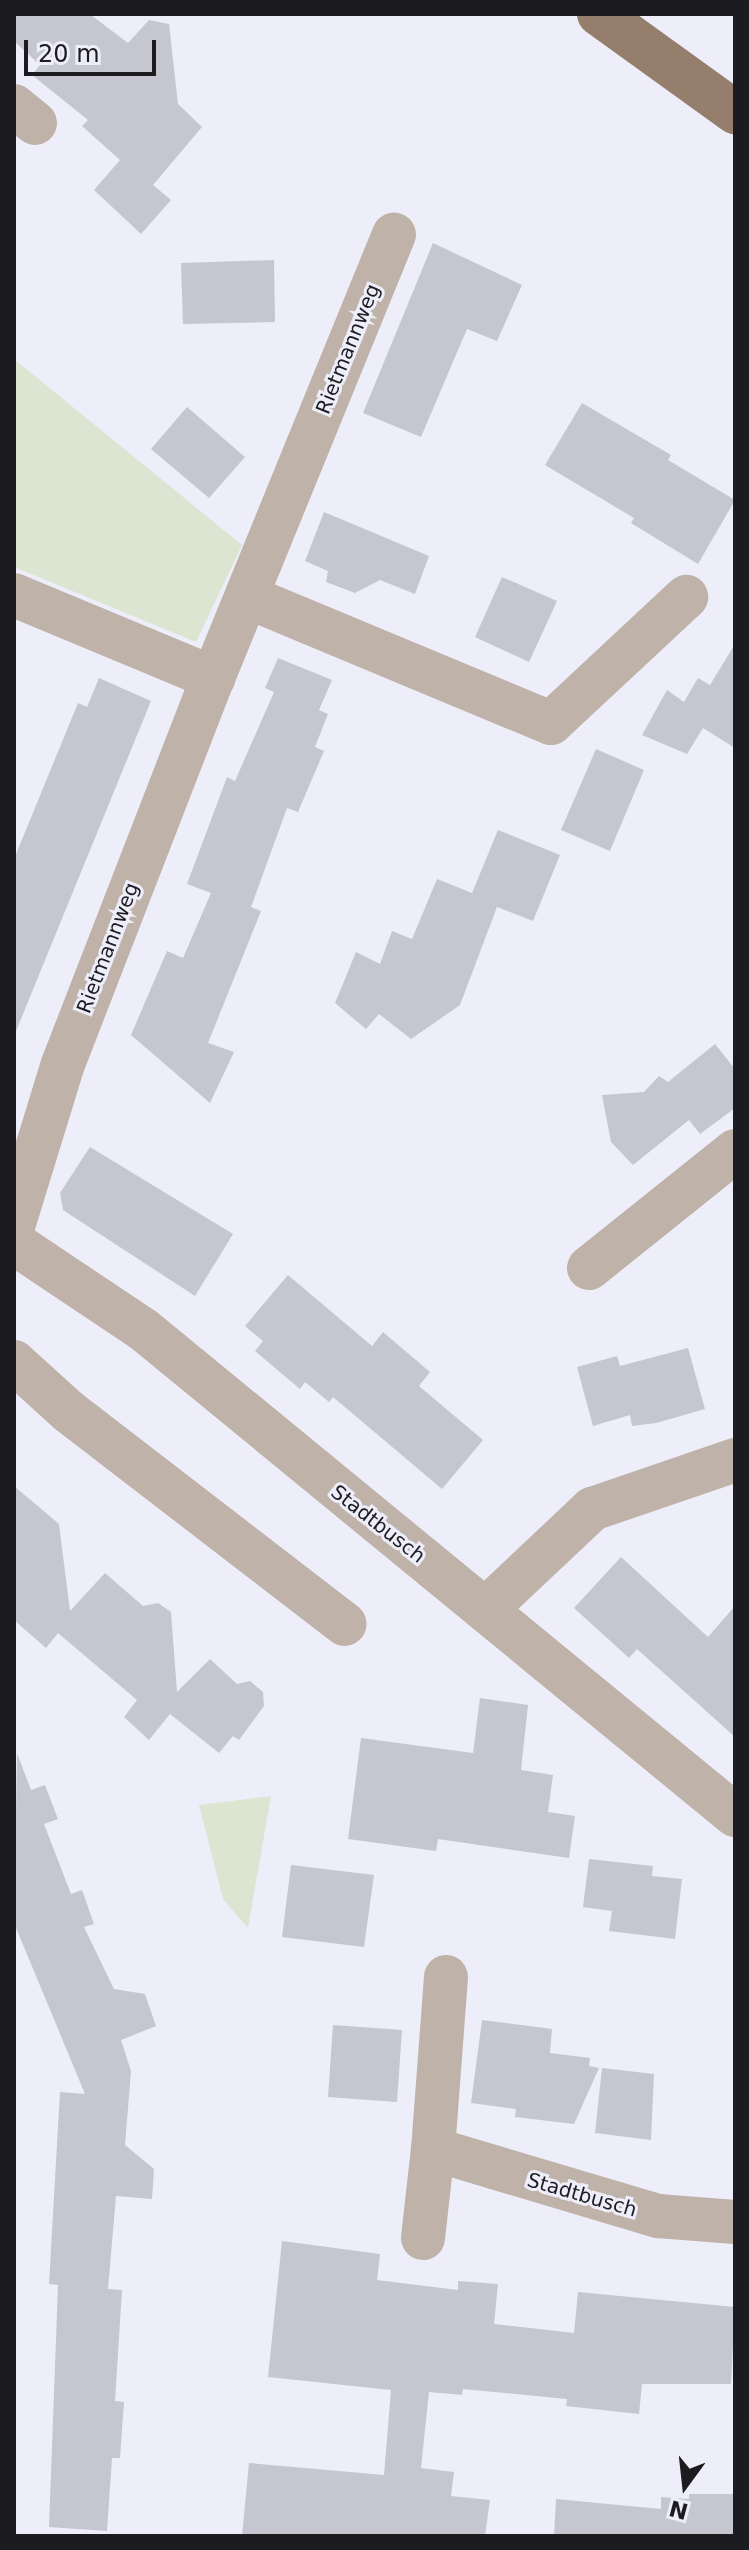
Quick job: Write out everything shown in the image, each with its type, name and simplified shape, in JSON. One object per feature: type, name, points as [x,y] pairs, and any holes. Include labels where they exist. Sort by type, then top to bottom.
[{"type":"main road","points":[[599,14],[735,112]]},
{"type":"street","name":"Rietmannweg","points":[[14,1223],[63,1064],[213,678],[394,234]]},
{"type":"street","points":[[14,595],[213,678]]},
{"type":"street","points":[[248,597],[551,723],[686,597]]},
{"type":"street","points":[[589,1268],[735,1151]]},
{"type":"street","name":"Stadtbusch","points":[[14,1243],[144,1330],[735,1815]]},
{"type":"street","points":[[14,1362],[68,1411],[345,1624]]},
{"type":"street","points":[[486,1609],[592,1509],[735,1460]]},
{"type":"street","points":[[423,2238],[446,1977]]},
{"type":"street","name":"Stadtbusch","points":[[433,2149],[646,2213],[735,2222]]},
{"type":"green space","points":[[14,359],[242,545],[196,642],[14,567]]},
{"type":"green space","points":[[271,1796],[248,1928],[223,1899],[199,1805]]},
{"type":"building","points":[[14,14],[91,15],[128,43],[149,20],[169,24],[178,104],[202,127],[153,185],[171,200],[141,234],[94,190],[120,160],[82,126],[88,120],[32,75],[40,65],[14,41]]},
{"type":"building","points":[[433,243],[522,285],[497,341],[467,329],[421,437],[363,413]]},
{"type":"building","points":[[274,260],[275,322],[183,324],[181,263]]},
{"type":"building","points":[[582,403],[671,455],[668,460],[735,500],[698,564],[631,523],[634,518],[545,465]]},
{"type":"building","points":[[187,407],[245,457],[209,498],[151,449]]},
{"type":"building","points":[[324,512],[429,556],[415,594],[380,580],[355,593],[326,582],[328,571],[305,561]]},
{"type":"building","points":[[502,577],[557,601],[529,662],[475,637]]},
{"type":"building","points":[[735,644],[735,748],[703,728],[687,754],[642,735],[667,690],[684,702],[698,678],[710,685]]},
{"type":"building","points":[[278,658],[332,680],[319,710],[328,714],[315,747],[324,751],[298,812],[287,808],[251,907],[261,911],[208,1043],[234,1052],[210,1103],[131,1035],[167,951],[183,958],[211,893],[187,884],[227,777],[235,781],[274,692],[265,688]]},
{"type":"building","points":[[99,678],[151,701],[14,1036],[14,859],[78,703],[87,707]]},
{"type":"building","points":[[596,749],[644,770],[610,851],[561,830]]},
{"type":"building","points":[[498,830],[560,855],[533,921],[497,907],[460,1005],[411,1039],[379,1014],[366,1029],[335,1003],[356,952],[380,964],[392,931],[412,939],[437,879],[472,893]]},
{"type":"building","points":[[715,1044],[735,1069],[735,1108],[700,1134],[689,1120],[633,1165],[611,1142],[602,1095],[644,1092],[659,1076],[668,1082]]},
{"type":"building","points":[[90,1147],[233,1234],[195,1296],[63,1210],[60,1193]]},
{"type":"building","points":[[288,1275],[372,1346],[383,1332],[430,1372],[419,1386],[483,1440],[442,1489],[333,1397],[329,1402],[305,1382],[300,1389],[255,1351],[263,1341],[245,1326]]},
{"type":"building","points":[[688,1348],[705,1409],[656,1423],[632,1426],[630,1415],[593,1426],[577,1367],[617,1356],[620,1366]]},
{"type":"building","points":[[14,1486],[59,1524],[70,1611],[105,1573],[143,1606],[158,1603],[171,1612],[177,1692],[210,1659],[237,1684],[250,1681],[263,1692],[264,1706],[239,1740],[233,1736],[219,1753],[170,1714],[149,1740],[124,1717],[137,1700],[58,1633],[46,1648],[14,1620]]},
{"type":"building","points":[[621,1557],[708,1637],[735,1606],[735,1737],[637,1649],[629,1658],[574,1608]]},
{"type":"building","points":[[480,1698],[528,1705],[521,1770],[553,1775],[548,1812],[575,1816],[569,1858],[438,1839],[436,1851],[348,1839],[361,1738],[473,1753]]},
{"type":"building","points":[[17,1753],[31,1790],[45,1785],[58,1819],[44,1824],[71,1894],[82,1890],[94,1924],[84,1927],[114,1989],[145,1994],[156,2026],[121,2040],[131,2071],[125,2145],[154,2169],[152,2199],[116,2196],[108,2289],[122,2290],[115,2401],[124,2402],[120,2458],[112,2458],[107,2531],[49,2527],[58,2285],[49,2284],[60,2092],[85,2094],[14,1923]]},
{"type":"building","points":[[589,1859],[653,1866],[652,1876],[682,1879],[675,1939],[609,1931],[612,1911],[583,1907]]},
{"type":"building","points":[[291,1865],[374,1875],[364,1947],[282,1937]]},
{"type":"building","points":[[482,2020],[552,2029],[550,2053],[590,2058],[589,2066],[599,2068],[574,2124],[515,2117],[516,2109],[471,2103]]},
{"type":"building","points":[[333,2025],[402,2030],[397,2102],[328,2097]]},
{"type":"building","points":[[602,2068],[654,2074],[651,2140],[595,2133]]},
{"type":"building","points":[[282,2241],[380,2254],[377,2280],[458,2290],[458,2281],[498,2284],[494,2324],[574,2333],[578,2292],[735,2307],[731,2384],[642,2384],[639,2414],[566,2406],[567,2399],[463,2389],[462,2395],[429,2392],[421,2468],[454,2472],[451,2496],[490,2500],[485,2536],[242,2536],[249,2463],[384,2475],[391,2390],[268,2377]]},
{"type":"building","points":[[689,2494],[735,2494],[735,2536],[554,2536],[556,2499],[661,2509],[661,2497],[689,2499]]}]
